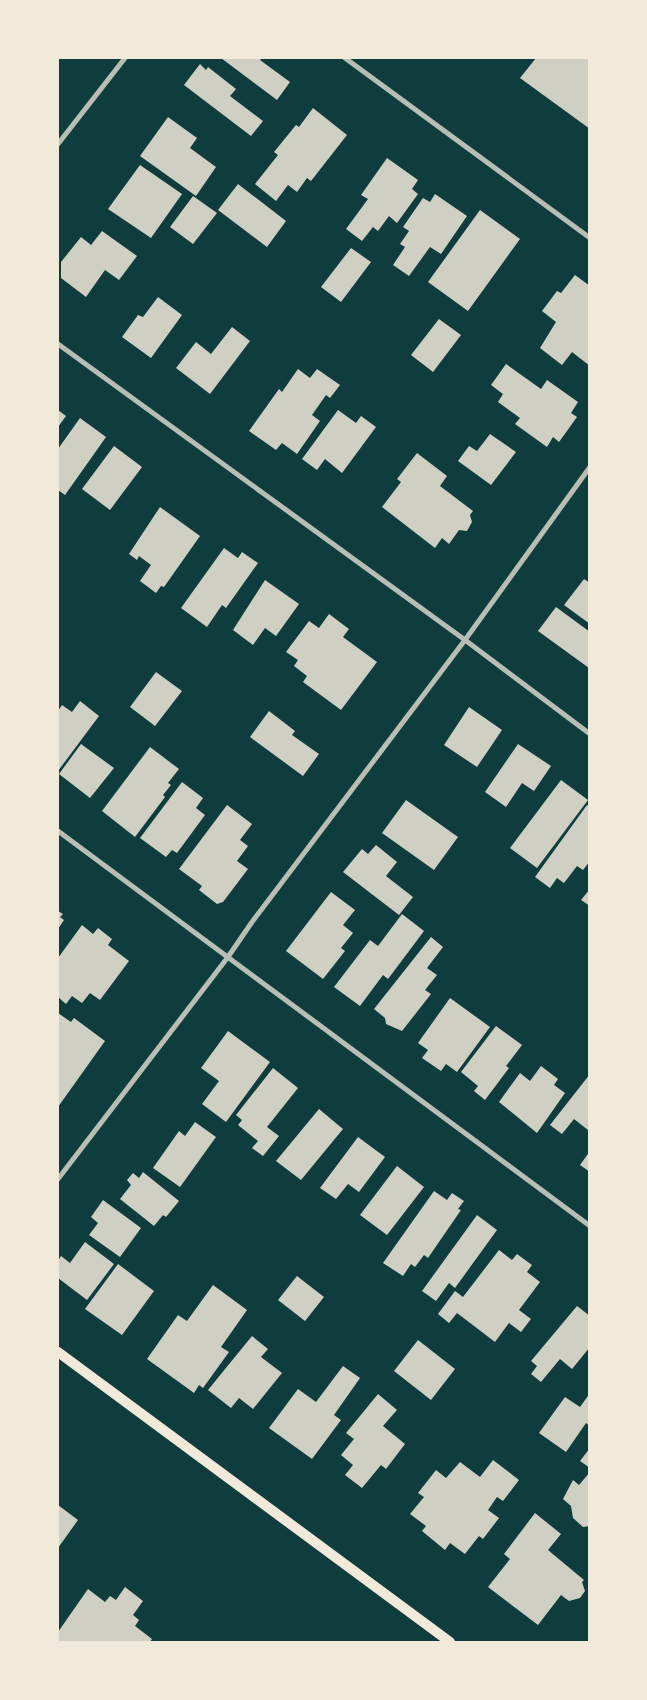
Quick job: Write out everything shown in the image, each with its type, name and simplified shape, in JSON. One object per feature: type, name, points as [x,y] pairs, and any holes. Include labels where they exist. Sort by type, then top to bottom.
[{"type":"main road","points":[[58,1352],[450,1642]]},
{"type":"street","points":[[58,144],[125,58]]},
{"type":"street","points":[[345,58],[590,238]]},
{"type":"street","points":[[58,344],[465,640],[590,734]]},
{"type":"street","points":[[58,1179],[465,640],[590,468]]},
{"type":"street","points":[[58,831],[590,1226]]},
{"type":"building","points":[[221,58],[262,58],[260,60],[290,82],[277,100]]},
{"type":"building","points":[[536,58],[590,58],[590,129],[520,78]]},
{"type":"building","points":[[200,64],[206,70],[208,67],[236,89],[230,96],[263,121],[251,136],[184,85]]},
{"type":"building","points":[[313,108],[347,135],[311,181],[307,178],[297,192],[288,185],[276,201],[255,184],[278,155],[274,152],[296,125],[299,127]]},
{"type":"building","points":[[168,117],[197,138],[190,148],[216,167],[196,196],[140,156]]},
{"type":"building","points":[[387,158],[418,180],[412,189],[418,194],[397,223],[389,216],[378,231],[373,227],[362,241],[346,229],[368,199],[361,195]]},
{"type":"building","points":[[140,165],[182,194],[151,238],[108,209]]},
{"type":"building","points":[[238,184],[286,221],[267,247],[218,210]]},
{"type":"building","points":[[435,194],[467,216],[441,254],[430,247],[409,276],[393,265],[405,247],[400,244],[409,231],[403,227],[423,198],[430,202]]},
{"type":"building","points":[[193,196],[217,213],[193,244],[170,227]]},
{"type":"building","points":[[480,210],[520,239],[468,311],[428,282]]},
{"type":"building","points":[[102,231],[137,256],[119,280],[105,270],[86,297],[61,278],[61,262],[81,237],[91,245]]},
{"type":"building","points":[[351,248],[371,262],[341,302],[321,287]]},
{"type":"building","points":[[575,275],[590,286],[590,366],[572,352],[562,365],[540,348],[556,322],[542,311],[557,291],[561,293]]},
{"type":"building","points":[[158,297],[182,315],[151,358],[122,337],[138,315],[143,317]]},
{"type":"building","points":[[439,319],[461,335],[433,372],[411,355]]},
{"type":"building","points":[[232,327],[250,341],[210,394],[176,368],[196,342],[211,354]]},
{"type":"building","points":[[506,364],[541,389],[547,380],[578,402],[571,413],[577,417],[559,442],[553,437],[547,447],[515,424],[520,418],[498,402],[503,394],[491,385]]},
{"type":"building","points":[[298,369],[310,378],[317,369],[340,385],[330,398],[326,395],[312,415],[320,421],[297,454],[282,443],[276,450],[249,431],[279,389],[282,392]]},
{"type":"building","points":[[58,410],[66,416],[58,427]]},
{"type":"building","points":[[338,410],[356,423],[361,416],[376,427],[342,473],[325,459],[317,470],[302,459]]},
{"type":"building","points":[[80,418],[106,437],[65,495],[58,490],[58,449]]},
{"type":"building","points":[[490,434],[516,452],[491,485],[458,461],[469,446],[477,451]]},
{"type":"building","points":[[114,446],[142,467],[110,510],[82,489]]},
{"type":"building","points":[[417,453],[447,476],[440,486],[473,511],[470,515],[472,522],[467,531],[459,530],[449,544],[442,538],[435,548],[382,507],[401,482],[397,479]]},
{"type":"building","points":[[160,507],[200,536],[164,587],[161,586],[156,593],[140,581],[151,565],[139,556],[137,560],[129,554]]},
{"type":"building","points":[[224,548],[238,558],[242,552],[258,563],[226,608],[222,605],[207,627],[181,608]]},
{"type":"building","points":[[584,579],[590,583],[590,624],[564,605]]},
{"type":"building","points":[[265,580],[299,604],[276,636],[265,628],[253,645],[233,630]]},
{"type":"building","points":[[556,607],[590,632],[589,668],[538,631]]},
{"type":"building","points":[[329,614],[349,629],[343,637],[377,662],[341,710],[303,682],[307,676],[294,666],[298,660],[286,652],[309,621],[319,628]]},
{"type":"building","points":[[156,672],[182,691],[155,726],[130,707]]},
{"type":"building","points":[[80,701],[99,716],[58,771],[58,711],[62,705],[72,712]]},
{"type":"building","points":[[469,707],[502,730],[477,767],[444,745]]},
{"type":"building","points":[[269,711],[295,731],[292,735],[319,754],[303,776],[250,737]]},
{"type":"building","points":[[81,744],[114,768],[90,798],[59,774]]},
{"type":"building","points":[[518,744],[551,766],[534,791],[522,783],[506,807],[485,792]]},
{"type":"building","points":[[150,747],[179,769],[168,783],[171,785],[163,795],[165,797],[135,837],[102,811]]},
{"type":"building","points":[[561,780],[588,800],[537,868],[510,848]]},
{"type":"building","points":[[182,782],[203,798],[196,808],[205,815],[177,853],[172,850],[166,857],[140,838]]},
{"type":"building","points":[[406,800],[458,837],[434,870],[382,833]]},
{"type":"building","points":[[227,805],[252,824],[240,840],[248,846],[237,861],[248,869],[223,902],[217,904],[199,890],[202,886],[179,869]]},
{"type":"building","points":[[587,805],[590,807],[590,861],[583,870],[577,866],[564,883],[557,878],[550,888],[535,877]]},
{"type":"building","points":[[376,845],[397,862],[386,876],[413,897],[399,915],[343,872],[362,849],[368,854]]},
{"type":"building","points":[[590,889],[590,906],[581,900]]},
{"type":"building","points":[[331,892],[355,910],[343,925],[353,933],[341,948],[345,951],[323,979],[286,951]]},
{"type":"building","points":[[58,911],[63,914],[60,917],[64,920],[58,929]]},
{"type":"building","points":[[402,914],[424,931],[388,979],[383,975],[360,1006],[334,987],[370,940],[378,946]]},
{"type":"building","points":[[82,925],[93,934],[98,928],[112,939],[108,945],[129,961],[100,1000],[90,993],[82,1003],[72,996],[66,1004],[58,997],[58,958]]},
{"type":"building","points":[[431,937],[443,947],[427,968],[437,975],[425,990],[431,994],[402,1031],[386,1024],[385,1018],[374,1009]]},
{"type":"building","points":[[450,998],[490,1027],[457,1072],[446,1064],[441,1071],[422,1058],[428,1050],[418,1043]]},
{"type":"building","points":[[58,1013],[71,1022],[74,1018],[105,1041],[58,1107]]},
{"type":"building","points":[[496,1026],[522,1045],[506,1066],[509,1068],[485,1100],[474,1091],[478,1086],[461,1072]]},
{"type":"building","points":[[228,1031],[270,1062],[226,1122],[202,1104],[219,1081],[201,1068]]},
{"type":"building","points":[[541,1066],[558,1079],[554,1085],[565,1093],[537,1133],[499,1102],[520,1073],[530,1081]]},
{"type":"building","points":[[273,1068],[298,1088],[267,1127],[279,1136],[263,1156],[252,1148],[258,1141],[238,1125],[242,1120],[236,1115]]},
{"type":"building","points":[[590,1074],[590,1129],[588,1130],[574,1119],[562,1134],[550,1125]]},
{"type":"building","points":[[319,1109],[343,1129],[301,1180],[276,1161]]},
{"type":"building","points":[[195,1122],[216,1137],[180,1187],[153,1168],[179,1131],[185,1136]]},
{"type":"building","points":[[358,1137],[385,1157],[359,1192],[348,1184],[336,1199],[320,1188]]},
{"type":"building","points":[[590,1151],[590,1172],[580,1165]]},
{"type":"building","points":[[397,1166],[424,1187],[387,1235],[360,1215]]},
{"type":"building","points":[[143,1172],[179,1201],[166,1217],[163,1215],[154,1226],[120,1199],[131,1185],[127,1180],[133,1173],[139,1178]]},
{"type":"building","points":[[434,1191],[447,1200],[452,1193],[464,1201],[458,1209],[461,1210],[428,1258],[424,1255],[415,1267],[411,1264],[403,1276],[383,1263]]},
{"type":"building","points":[[103,1200],[141,1228],[120,1257],[89,1235],[98,1223],[91,1217]]},
{"type":"building","points":[[477,1215],[497,1230],[455,1288],[449,1283],[436,1301],[422,1291]]},
{"type":"building","points":[[85,1242],[114,1264],[87,1300],[58,1278],[58,1261],[61,1256],[70,1263]]},
{"type":"building","points":[[499,1250],[512,1260],[517,1254],[532,1265],[527,1272],[540,1282],[519,1310],[531,1319],[521,1332],[509,1323],[495,1342],[457,1313],[449,1323],[438,1314],[455,1291],[463,1297]]},
{"type":"building","points":[[118,1264],[154,1291],[122,1335],[85,1309]]},
{"type":"building","points":[[297,1276],[324,1297],[305,1321],[278,1300]]},
{"type":"building","points":[[213,1285],[247,1310],[221,1347],[229,1352],[203,1388],[199,1385],[194,1393],[147,1359],[178,1315],[187,1321]]},
{"type":"building","points":[[577,1306],[590,1316],[590,1347],[572,1369],[560,1359],[541,1382],[531,1374],[537,1366],[531,1361]]},
{"type":"building","points":[[252,1336],[268,1349],[261,1357],[282,1373],[253,1409],[239,1398],[231,1408],[208,1390]]},
{"type":"building","points":[[418,1340],[455,1369],[431,1400],[394,1371]]},
{"type":"building","points":[[343,1366],[360,1378],[334,1415],[341,1420],[312,1459],[269,1428],[298,1389],[316,1402]]},
{"type":"building","points":[[590,1393],[590,1426],[586,1423],[566,1452],[539,1433],[565,1397],[580,1407]]},
{"type":"building","points":[[378,1394],[397,1410],[383,1426],[405,1444],[386,1469],[381,1465],[362,1488],[345,1475],[353,1465],[341,1455],[354,1439],[346,1433]]},
{"type":"building","points":[[590,1448],[590,1468],[580,1461]]},
{"type":"building","points":[[493,1460],[519,1480],[503,1501],[497,1497],[488,1510],[499,1518],[483,1539],[479,1536],[465,1554],[450,1543],[445,1550],[422,1531],[426,1526],[410,1514],[424,1497],[418,1493],[436,1470],[446,1478],[460,1462],[480,1477]]},
{"type":"building","points":[[590,1472],[590,1526],[583,1527],[573,1518],[571,1506],[563,1499],[573,1480],[579,1485]]},
{"type":"building","points":[[58,1505],[78,1520],[58,1548]]},
{"type":"building","points":[[535,1513],[561,1534],[548,1550],[584,1580],[582,1582],[585,1591],[580,1598],[569,1601],[561,1595],[538,1625],[488,1587],[510,1559],[504,1554]]},
{"type":"building","points":[[125,1587],[143,1601],[133,1615],[139,1620],[135,1626],[152,1639],[150,1642],[58,1642],[58,1632],[88,1589],[105,1602],[110,1596],[116,1600]]}]
